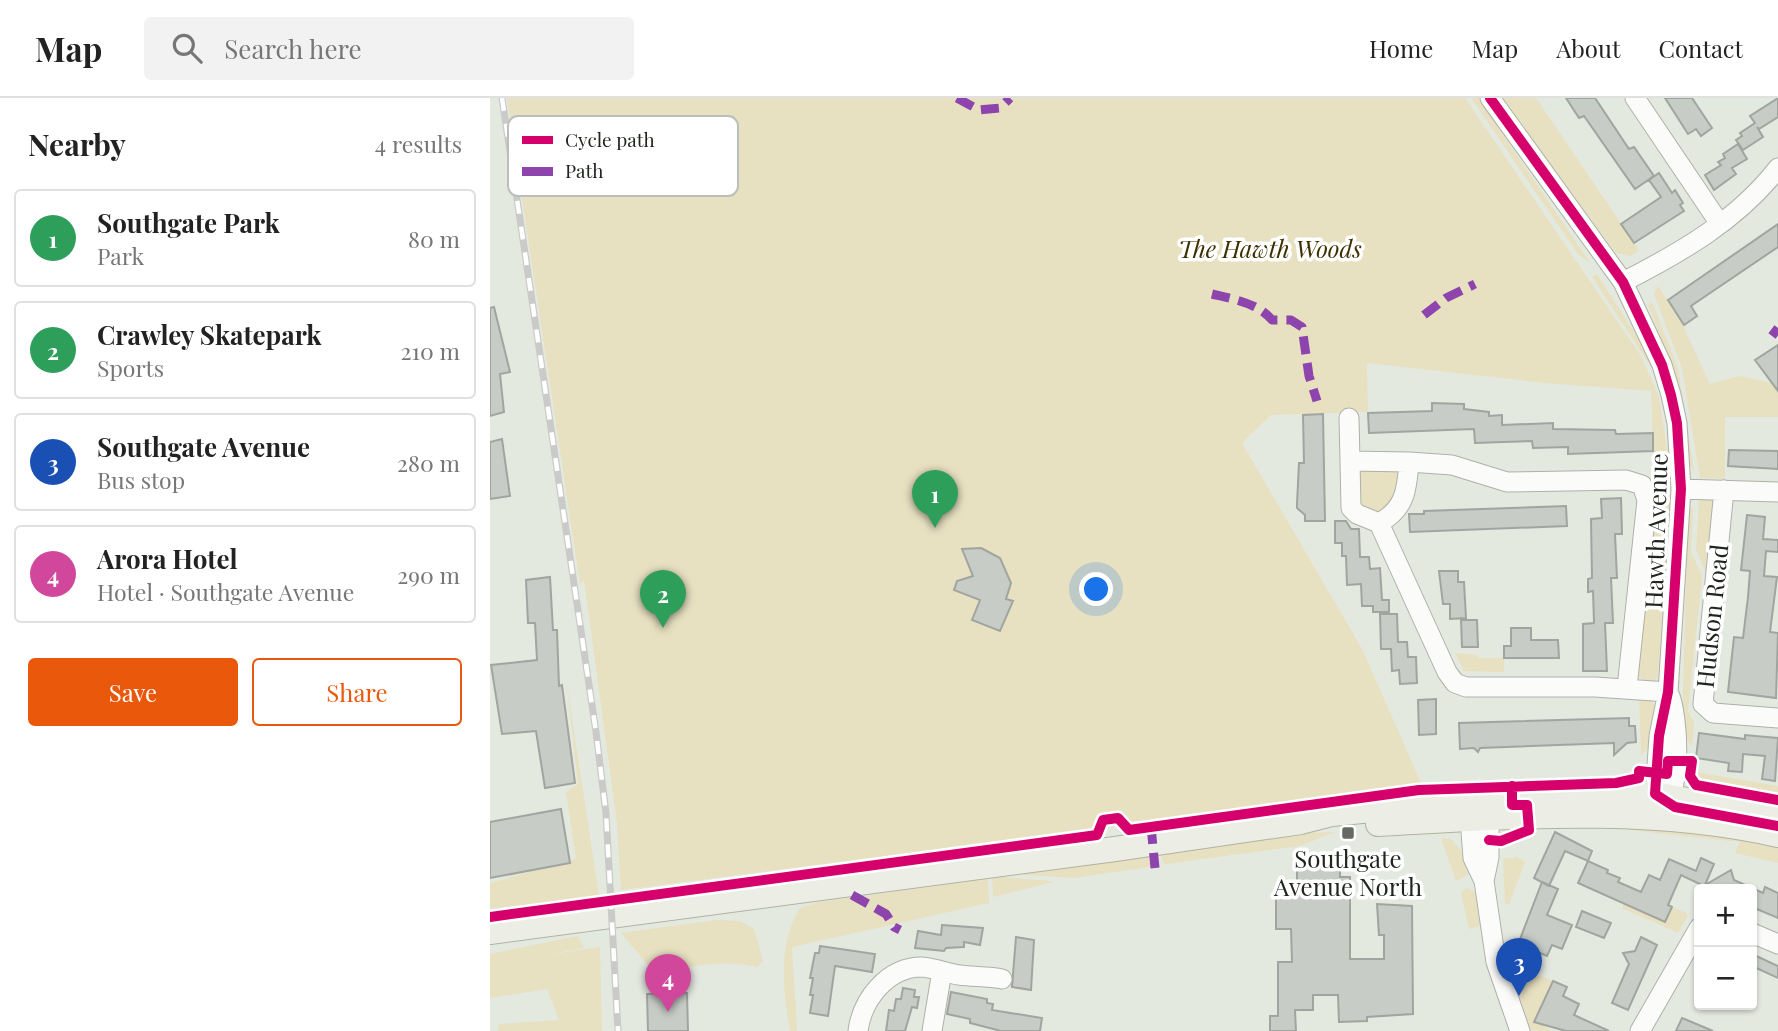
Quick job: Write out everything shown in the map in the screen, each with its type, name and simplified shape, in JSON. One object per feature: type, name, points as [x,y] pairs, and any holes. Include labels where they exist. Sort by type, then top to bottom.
[{"type":"main road","points":[[1301,822],[1333,827],[1474,811],[1665,798],[1778,817]]},
{"type":"main road","points":[[491,933],[1301,822],[1332,814],[1401,807],[1419,801],[1474,811],[1583,813],[1715,821],[1778,835]]},
{"type":"street","name":"Hawth Avenue","points":[[1490,98],[1623,282],[1662,365],[1671,396],[1677,423],[1681,489],[1668,692],[1659,736],[1665,798]]},
{"type":"street","points":[[1635,98],[1720,224]]},
{"type":"street","points":[[1623,282],[1720,224],[1751,199],[1778,169]]},
{"type":"street","points":[[1349,418],[1352,508],[1357,514],[1379,523],[1447,672],[1455,683],[1466,687],[1627,688],[1668,692]]},
{"type":"street","points":[[1350,461],[1452,465],[1507,482],[1626,480],[1642,485],[1647,499],[1627,688]]},
{"type":"street","points":[[1379,523],[1400,508],[1407,489],[1409,462]]},
{"type":"street","points":[[1681,489],[1778,492]]},
{"type":"street","name":"Hudson Road","points":[[1724,490],[1703,704],[1713,713],[1778,718]]},
{"type":"street","points":[[1641,816],[1665,798],[1778,826]]},
{"type":"street","points":[[1474,811],[1489,857],[1484,881],[1496,962],[1520,1031]]},
{"type":"street","points":[[1757,935],[1778,944]]},
{"type":"street","points":[[1640,1031],[1694,937]]},
{"type":"street","points":[[858,1031],[864,1007],[883,983],[908,969],[1003,979]]},
{"type":"street","points":[[932,1031],[942,971]]},
{"type":"green space","name":"The Hawth Woods","points":[[507,98],[1465,98],[1641,356],[1659,397],[1669,461],[1654,463],[1651,391],[1545,383],[1367,363],[1368,412],[1271,415],[1242,443],[1362,649],[1423,787],[621,890],[617,823],[584,580],[580,584],[522,196],[738,196],[738,116],[510,116]]},
{"type":"green space","points":[[1471,98],[1478,98],[1591,264],[1578,254]]},
{"type":"green space","points":[[1502,98],[1536,98],[1639,250],[1631,256],[1616,253]]},
{"type":"green space","points":[[1597,274],[1641,343],[1651,367],[1592,277]]},
{"type":"green space","points":[[1658,286],[1678,315],[1710,384],[1739,376],[1778,384],[1778,417],[1725,417],[1725,479],[1700,478],[1682,368],[1654,294]]},
{"type":"green space","points":[[1652,302],[1678,368],[1694,471],[1688,457],[1686,429],[1674,382],[1648,305]]},
{"type":"green space","points":[[1673,464],[1658,675],[1655,681],[1643,681],[1639,676],[1639,664],[1654,493]]},
{"type":"green space","points":[[1358,468],[1398,468],[1400,495],[1377,515],[1360,510]]},
{"type":"green space","points":[[1699,497],[1714,499],[1706,573],[1696,550]]},
{"type":"green space","points":[[1693,508],[1691,552],[1702,575],[1688,711],[1694,722],[1692,747],[1682,732],[1688,509]]},
{"type":"green space","points":[[1455,653],[1478,655],[1478,658],[1504,658],[1504,672],[1464,671]]},
{"type":"green space","points":[[566,678],[599,896],[490,909],[490,883],[576,859],[566,792],[578,784]]},
{"type":"green space","points":[[1639,694],[1648,697],[1655,706],[1651,744],[1641,756]]},
{"type":"green space","points":[[1695,772],[1778,786],[1778,797],[1698,783],[1692,774]]},
{"type":"green space","points":[[1628,823],[1778,846],[1778,863],[1735,853],[1740,842],[1629,830]]},
{"type":"green space","points":[[1335,832],[1300,846],[1166,864],[1160,849],[1280,834]]},
{"type":"green space","points":[[1441,838],[1451,839],[1466,857],[1468,875],[1456,881]]},
{"type":"green space","points":[[1149,850],[1150,867],[1074,878],[997,873]]},
{"type":"green space","points":[[1517,857],[1525,862],[1509,904],[1505,904],[1503,859]]},
{"type":"green space","points":[[1001,877],[1053,882],[993,897],[992,879]]},
{"type":"green space","points":[[988,879],[989,903],[792,947],[797,1031],[790,1031],[785,1000],[785,952],[793,922],[800,908],[819,902]]},
{"type":"green space","points":[[1466,888],[1478,893],[1481,926],[1469,929],[1461,893]]},
{"type":"green space","points":[[1624,903],[1665,921],[1672,907],[1689,914],[1678,933],[1622,908]]},
{"type":"green space","points":[[716,920],[740,921],[754,929],[763,961],[757,967],[706,965],[656,975],[621,933]]},
{"type":"green space","points":[[578,936],[584,948],[546,955],[600,947],[602,1031],[498,1031],[499,1024],[559,1020],[547,989],[490,998],[490,954]]},
{"type":"green space","points":[[1508,962],[1553,981],[1535,1022],[1550,1029],[1548,1031],[1530,1030]]},
{"type":"building","points":[[1566,98],[1595,98],[1629,149],[1634,147],[1654,176],[1635,189],[1584,116],[1579,118]]},
{"type":"building","points":[[1665,98],[1692,98],[1712,128],[1701,136],[1696,129],[1688,134]]},
{"type":"building","points":[[1778,98],[1778,117],[1759,129],[1757,127],[1763,137],[1743,150],[1736,140],[1742,136],[1740,133],[1755,123],[1750,116]]},
{"type":"building","points":[[1738,144],[1747,159],[1732,168],[1736,174],[1714,190],[1705,175],[1721,165],[1718,162],[1725,158],[1723,154]]},
{"type":"building","points":[[1659,173],[1672,193],[1675,190],[1683,203],[1680,205],[1684,211],[1634,243],[1621,224],[1661,197],[1649,180]]},
{"type":"building","points":[[1778,224],[1778,247],[1691,306],[1697,316],[1684,325],[1668,300]]},
{"type":"building","points":[[494,307],[510,372],[500,374],[504,412],[490,416],[490,308]]},
{"type":"building","points":[[1778,345],[1778,391],[1755,360]]},
{"type":"building","points":[[1432,403],[1464,404],[1464,409],[1489,412],[1489,416],[1502,415],[1502,425],[1553,423],[1553,429],[1615,430],[1616,434],[1653,433],[1653,451],[1568,454],[1568,447],[1533,448],[1532,441],[1475,443],[1474,429],[1369,433],[1368,413],[1432,411]]},
{"type":"building","points":[[1323,414],[1325,521],[1305,521],[1305,515],[1297,508],[1299,463],[1304,463],[1303,415]]},
{"type":"building","points":[[502,439],[510,496],[490,499],[490,442]]},
{"type":"building","points":[[1729,450],[1778,451],[1778,469],[1728,466]]},
{"type":"building","points":[[1621,498],[1622,534],[1615,534],[1617,578],[1611,578],[1613,623],[1605,623],[1607,671],[1583,671],[1583,624],[1594,623],[1593,591],[1588,592],[1588,579],[1592,578],[1591,519],[1602,518],[1601,499]]},
{"type":"building","points":[[1566,506],[1567,526],[1410,532],[1409,514],[1424,514],[1424,511]]},
{"type":"building","points":[[1747,515],[1765,517],[1763,539],[1778,540],[1778,552],[1766,551],[1764,576],[1777,577],[1770,632],[1778,633],[1776,698],[1728,692],[1734,637],[1743,638],[1748,597],[1750,571],[1741,570]]},
{"type":"building","points":[[1335,521],[1346,521],[1351,529],[1359,529],[1360,557],[1369,557],[1370,569],[1380,568],[1382,600],[1389,600],[1389,612],[1373,612],[1373,606],[1362,606],[1361,584],[1347,585],[1346,556],[1342,556],[1342,543],[1335,543]]},
{"type":"building","points":[[981,548],[1000,558],[1011,583],[1006,599],[1013,601],[1000,631],[972,620],[980,600],[954,590],[957,581],[973,576],[962,549]]},
{"type":"building","points":[[1439,571],[1458,571],[1458,582],[1464,582],[1466,618],[1450,619],[1450,604],[1443,604]]},
{"type":"building","points":[[550,577],[553,630],[557,630],[559,686],[562,685],[575,783],[545,788],[536,731],[502,734],[491,665],[537,660],[535,623],[528,623],[526,580]]},
{"type":"building","points":[[1380,614],[1397,614],[1398,642],[1407,642],[1408,657],[1416,657],[1417,683],[1400,684],[1399,670],[1392,671],[1391,649],[1381,649]]},
{"type":"building","points":[[1461,620],[1477,620],[1478,647],[1462,647]]},
{"type":"building","points":[[1511,628],[1531,628],[1531,640],[1558,640],[1559,658],[1504,658],[1504,646],[1511,646]]},
{"type":"building","points":[[1436,699],[1436,734],[1419,735],[1418,700]]},
{"type":"building","points":[[1629,718],[1629,726],[1635,726],[1636,742],[1627,743],[1614,755],[1614,743],[1480,748],[1478,752],[1474,748],[1460,749],[1459,723]]},
{"type":"building","points":[[1699,733],[1745,739],[1745,735],[1778,738],[1775,781],[1762,779],[1765,756],[1743,754],[1742,772],[1728,771],[1729,763],[1696,758]]},
{"type":"building","points":[[561,809],[570,863],[490,878],[490,822]]},
{"type":"building","points":[[1555,832],[1592,851],[1588,861],[1565,851],[1549,886],[1534,878]]},
{"type":"building","points":[[1324,858],[1324,861],[1340,861],[1340,877],[1350,877],[1350,959],[1384,959],[1384,935],[1379,935],[1377,904],[1412,906],[1413,1014],[1339,1022],[1338,995],[1313,995],[1313,1010],[1295,1010],[1296,1031],[1270,1031],[1270,1016],[1278,1016],[1278,962],[1292,962],[1291,929],[1276,929],[1276,898],[1297,898],[1297,862]]},
{"type":"building","points":[[1701,858],[1714,864],[1705,884],[1681,875],[1668,905],[1672,907],[1665,922],[1578,883],[1588,861],[1620,878],[1618,882],[1641,892],[1649,875],[1660,880],[1669,859],[1696,871]]},
{"type":"building","points":[[1731,870],[1734,880],[1743,884],[1707,884]]},
{"type":"building","points":[[1542,882],[1558,889],[1547,915],[1572,925],[1562,949],[1552,945],[1547,956],[1540,953],[1534,967],[1528,967],[1512,960]]},
{"type":"building","points":[[1765,887],[1778,893],[1778,918],[1757,909],[1757,890],[1763,893]]},
{"type":"building","points":[[1582,911],[1611,923],[1604,938],[1576,927]]},
{"type":"building","points":[[942,925],[983,928],[980,945],[964,942],[964,947],[946,948],[944,951],[915,948],[918,931],[941,935]]},
{"type":"building","points":[[1016,937],[1034,940],[1031,990],[1012,987]]},
{"type":"building","points":[[1641,937],[1657,945],[1628,1010],[1612,1003],[1629,964],[1623,953],[1635,951]]},
{"type":"building","points":[[820,946],[875,954],[872,972],[835,966],[828,1016],[810,1013],[813,978],[810,978],[815,953],[819,953]]},
{"type":"building","points":[[1757,956],[1778,966],[1778,978],[1757,968]]},
{"type":"building","points":[[1553,981],[1567,987],[1563,996],[1579,1004],[1574,1015],[1609,1031],[1566,1031],[1534,1022]]},
{"type":"building","points":[[903,988],[915,990],[914,997],[919,997],[917,1008],[912,1007],[905,1031],[886,1031],[889,1010],[894,1011],[896,999],[901,999]]},
{"type":"building","points":[[951,992],[987,999],[987,1003],[993,1004],[992,1010],[1042,1018],[1040,1031],[1001,1031],[970,1023],[970,1019],[947,1014]]},
{"type":"building","points":[[687,993],[688,1031],[648,1031],[647,994]]},
{"type":"building","points":[[1682,1018],[1713,1031],[1676,1031]]},
{"type":"railway","points":[[502,98],[508,138]]},
{"type":"railway","points":[[517,196],[606,813],[618,1031]]},
{"type":"marked path","points":[[957,98],[979,110],[1000,108],[1010,98]]},
{"type":"marked path","points":[[1424,315],[1446,298],[1475,284]]},
{"type":"marked path","points":[[1212,294],[1260,309],[1272,320],[1291,320],[1302,327],[1309,376],[1317,401]]},
{"type":"marked path","points":[[1772,336],[1778,328]]},
{"type":"marked path","points":[[1151,826],[1155,868]]},
{"type":"marked path","points":[[852,895],[886,914],[894,927],[900,930]]},
{"type":"cycle path","points":[[1490,98],[1623,282],[1662,365],[1671,395],[1677,423],[1681,489],[1668,692],[1659,736],[1655,794],[1675,807],[1778,826]]},
{"type":"cycle path","points":[[490,917],[1097,835],[1103,820],[1118,818],[1129,830],[1419,790],[1616,783],[1639,778],[1639,771],[1667,774],[1668,761],[1692,761],[1690,776],[1696,785],[1778,800]]},
{"type":"cycle path","points":[[1489,840],[1501,841],[1529,830],[1527,805],[1512,805],[1512,786]]},
{"type":"place","name":"Southgate Park","points":[[935,528]]},
{"type":"place","name":"Crawley Skatepark","points":[[663,628]]},
{"type":"place","name":"Southgate Avenue North","points":[[1348,833]]},
{"type":"place","name":"Southgate Avenue","points":[[1519,996]]},
{"type":"place","name":"Arora Hotel","points":[[668,1012]]}]
